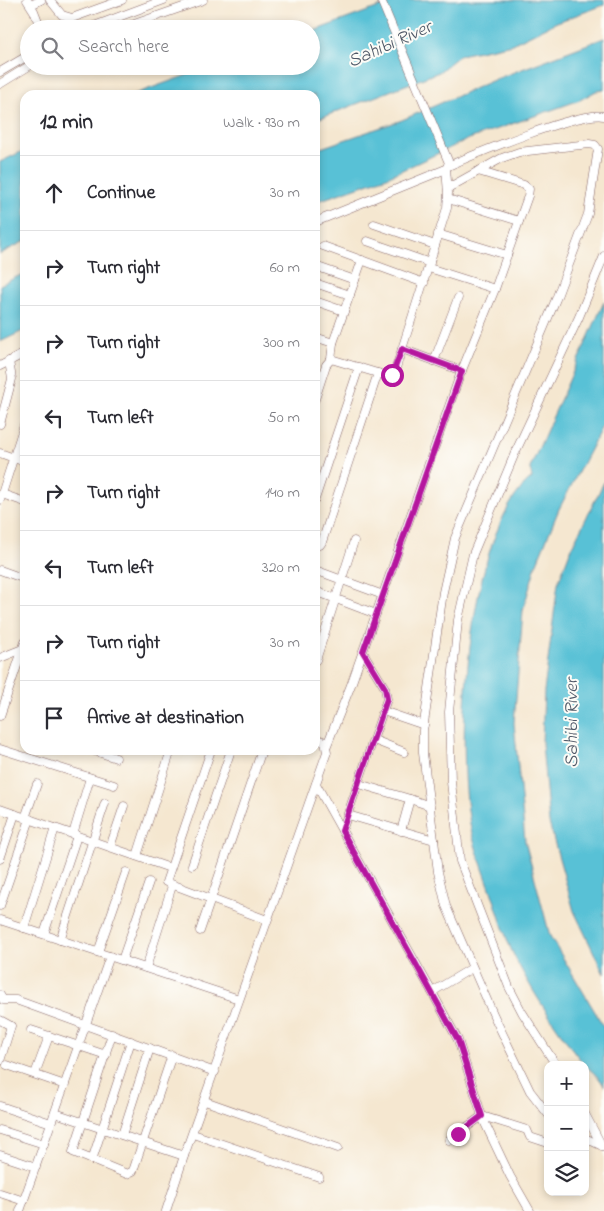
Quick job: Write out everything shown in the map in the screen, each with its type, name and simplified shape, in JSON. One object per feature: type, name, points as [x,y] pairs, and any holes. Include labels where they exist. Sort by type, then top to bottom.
[{"type":"street","points":[[37,20],[29,2],[41,0]]},
{"type":"street","points":[[50,0],[62,15],[72,18],[122,0]]},
{"type":"street","points":[[110,20],[164,0]]},
{"type":"street","points":[[146,20],[203,0]]},
{"type":"street","points":[[331,359],[389,376],[393,374],[424,283],[448,199],[447,164],[422,94],[381,0]]},
{"type":"street","points":[[0,72],[20,60]]},
{"type":"street","points":[[0,84],[20,72]]},
{"type":"street","points":[[320,220],[447,164],[502,143],[566,123],[604,116]]},
{"type":"street","points":[[448,188],[478,171],[519,152],[589,144],[595,145],[598,149],[588,214],[556,299],[455,538],[443,592],[424,725],[423,753],[434,840],[446,906],[472,968],[530,1091],[544,1109]]},
{"type":"street","points":[[166,1211],[239,998],[316,784],[327,752],[327,745],[363,652],[462,371],[496,290],[528,196],[527,187],[478,171]]},
{"type":"street","points":[[448,199],[519,221]]},
{"type":"street","points":[[374,224],[435,244]]},
{"type":"street","points":[[438,234],[507,255]]},
{"type":"street","points":[[367,241],[496,290]]},
{"type":"street","points":[[323,246],[424,283]]},
{"type":"street","points":[[553,1061],[522,1012],[509,987],[460,861],[451,782],[449,712],[458,620],[473,554],[514,453],[579,317],[604,256]]},
{"type":"street","points":[[320,376],[331,359],[333,343],[362,260]]},
{"type":"street","points":[[320,268],[355,280]]},
{"type":"street","points":[[320,285],[350,295]]},
{"type":"street","points":[[434,361],[458,298]]},
{"type":"street","points":[[320,303],[344,311]]},
{"type":"street","points":[[320,339],[333,343]]},
{"type":"street","points":[[402,349],[462,371]]},
{"type":"street","points":[[0,366],[20,355]]},
{"type":"street","points":[[0,424],[12,379],[9,361]]},
{"type":"street","points":[[320,484],[359,366]]},
{"type":"street","points":[[320,545],[378,373]]},
{"type":"street","points":[[20,445],[1,497],[20,501]]},
{"type":"street","points":[[0,453],[20,460]]},
{"type":"street","points":[[320,648],[354,541]]},
{"type":"street","points":[[0,570],[20,577]]},
{"type":"street","points":[[320,572],[383,595]]},
{"type":"street","points":[[320,593],[376,614]]},
{"type":"street","points":[[0,658],[20,648]]},
{"type":"street","points":[[342,831],[374,740],[383,711],[386,692],[363,652]]},
{"type":"street","points":[[0,716],[3,698],[20,656]]},
{"type":"street","points":[[383,711],[424,725]]},
{"type":"street","points":[[374,740],[404,752]]},
{"type":"street","points":[[320,741],[327,745]]},
{"type":"street","points":[[0,748],[20,755]]},
{"type":"street","points":[[20,755],[114,786]]},
{"type":"street","points":[[32,759],[34,755]]},
{"type":"street","points":[[107,755],[116,758]]},
{"type":"street","points":[[137,856],[169,755]]},
{"type":"street","points":[[210,755],[166,882],[172,886],[267,920]]},
{"type":"street","points":[[192,865],[229,755]]},
{"type":"street","points":[[200,931],[260,755]]},
{"type":"street","points":[[44,934],[75,835],[90,778]]},
{"type":"street","points":[[0,906],[37,784]]},
{"type":"street","points":[[316,784],[458,1040],[482,1116],[510,1176],[530,1211]]},
{"type":"street","points":[[359,784],[430,806]]},
{"type":"street","points":[[401,831],[410,799]]},
{"type":"street","points":[[60,940],[105,803]]},
{"type":"street","points":[[110,847],[124,806]]},
{"type":"street","points":[[0,809],[170,868]]},
{"type":"street","points":[[0,859],[15,814]]},
{"type":"street","points":[[348,815],[434,840]]},
{"type":"street","points":[[24,928],[55,828]]},
{"type":"street","points":[[98,952],[126,872]]},
{"type":"street","points":[[122,960],[148,882]]},
{"type":"street","points":[[146,968],[172,886]]},
{"type":"street","points":[[0,920],[239,998]]},
{"type":"street","points":[[20,1211],[110,956]]},
{"type":"street","points":[[432,992],[472,968]]},
{"type":"street","points":[[0,995],[3,1000],[16,1000],[215,1072]]},
{"type":"street","points":[[0,1020],[10,1026],[3,1063],[65,1084]]},
{"type":"street","points":[[31,1030],[106,1055]]},
{"type":"street","points":[[112,1034],[73,1152],[130,1174],[172,1055]]},
{"type":"street","points":[[35,1074],[49,1036]]},
{"type":"street","points":[[92,1160],[131,1041]]},
{"type":"street","points":[[122,1135],[150,1048]]},
{"type":"street","points":[[205,1101],[338,1148]]},
{"type":"street","points":[[0,1106],[51,1123]]},
{"type":"street","points":[[55,1113],[184,1156]]},
{"type":"street","points":[[449,1140],[482,1116]]},
{"type":"street","points":[[482,1116],[527,1130],[530,1137],[544,1142]]},
{"type":"street","points":[[589,1122],[601,1145]]},
{"type":"street","points":[[0,1130],[44,1144]]},
{"type":"street","points":[[193,1134],[319,1177]]},
{"type":"street","points":[[589,1140],[601,1145]]},
{"type":"street","points":[[0,1155],[36,1167]]},
{"type":"street","points":[[0,1193],[24,1201]]},
{"type":"water","name":"Sahibi River","points":[[398,0],[604,0],[604,5],[557,22],[512,44],[460,55],[439,72],[320,118],[320,90],[146,90],[187,75],[320,75],[320,29]]},
{"type":"water","points":[[604,38],[604,90],[596,91],[580,100],[469,139],[387,177],[320,200],[320,148],[402,120],[496,79]]},
{"type":"water","points":[[20,152],[20,244],[0,254],[0,162]]},
{"type":"water","points":[[20,275],[20,332],[0,342],[0,285]]},
{"type":"water","points":[[604,302],[604,423],[559,509],[536,565],[523,610],[514,723],[525,841],[550,936],[604,1027],[604,1086],[589,1069],[589,1061],[582,1061],[550,1017],[514,956],[479,858],[473,838],[467,802],[464,756],[465,703],[470,648],[479,594],[492,545],[509,505],[532,478],[530,468]]},
{"type":"water","name":"Sahibi River","points":[[604,482],[604,974],[574,911],[549,823],[542,744],[544,691],[558,583],[570,551]]},
{"type":"route","points":[[392,375],[402,349],[462,371],[363,652],[385,688],[387,699],[342,831],[458,1040],[482,1116],[458,1134]]}]
